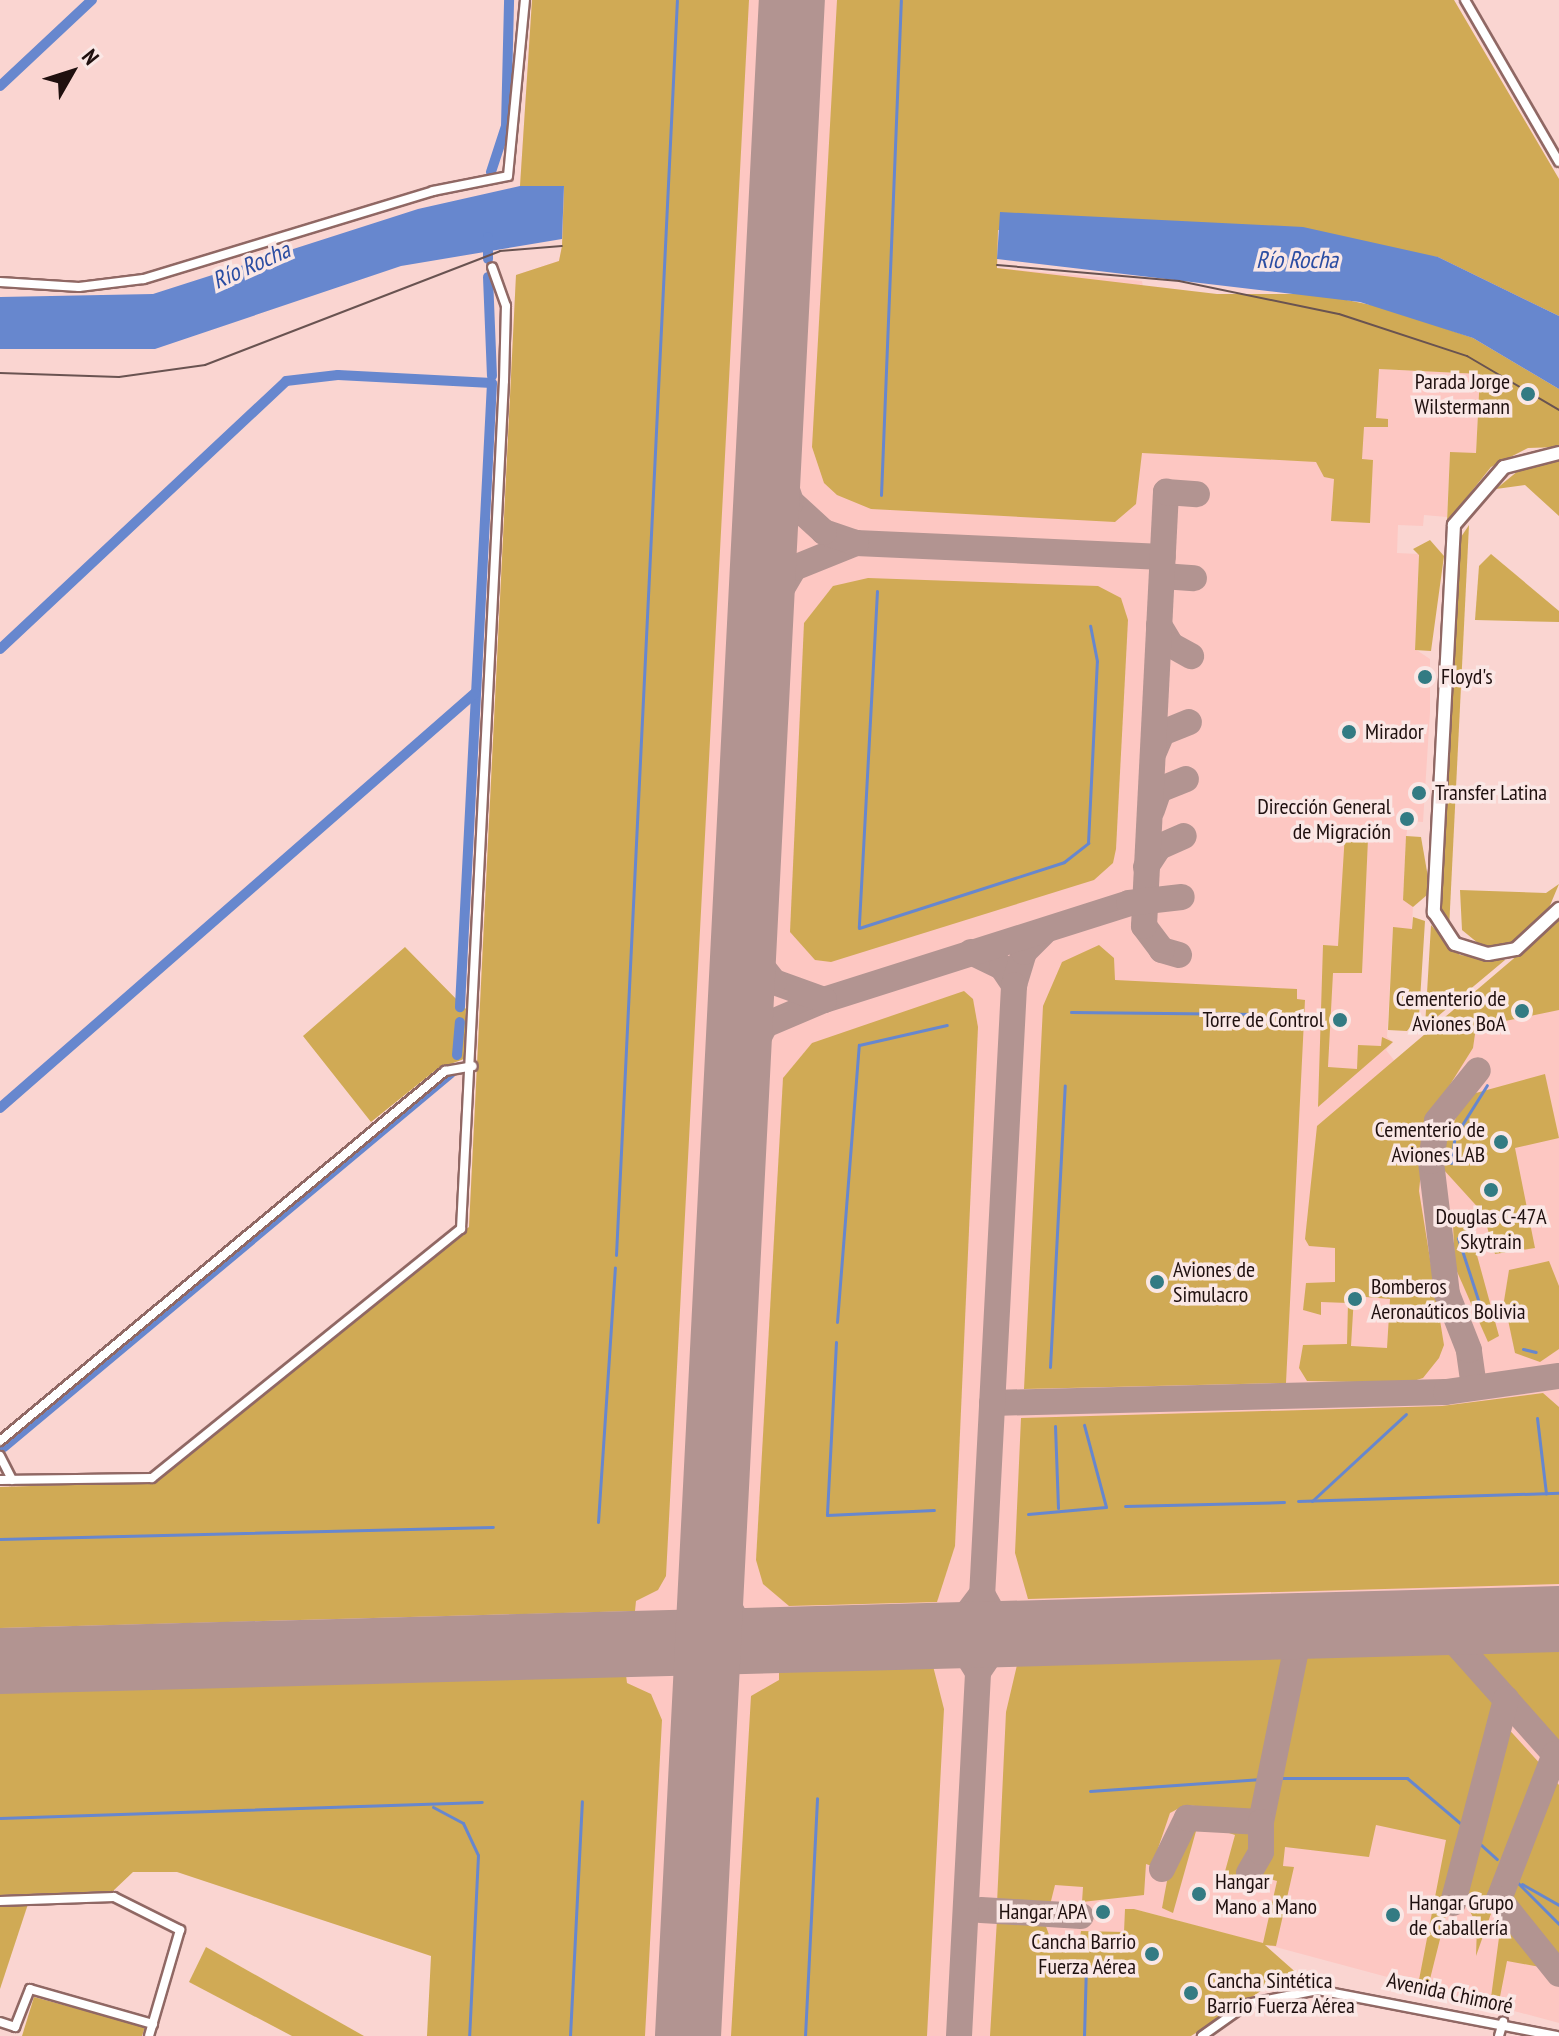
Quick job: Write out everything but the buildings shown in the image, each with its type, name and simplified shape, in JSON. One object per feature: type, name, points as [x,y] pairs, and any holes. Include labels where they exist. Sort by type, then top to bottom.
[{"type":"street","points":[[0,282],[79,287],[144,279],[433,191],[508,176],[525,0]]},
{"type":"street","points":[[1465,0],[1559,162]]},
{"type":"street","points":[[0,1480],[152,1478],[457,1234],[473,1066],[505,320],[503,285],[492,267]]},
{"type":"street","points":[[1559,453],[1504,467],[1454,525],[1434,912],[1455,944],[1488,954],[1516,949],[1559,909]]},
{"type":"street","points":[[0,1441],[445,1071],[473,1066]]},
{"type":"street","points":[[0,1456],[12,1480]]},
{"type":"street","points":[[0,1901],[114,1897],[180,1930],[149,2036]]},
{"type":"street","points":[[0,2022],[15,2027],[30,1989],[153,2024]]},
{"type":"street","name":"Avenida Chimoré","points":[[1202,2036],[1247,2004],[1310,1990],[1503,2022],[1557,2036]]},
{"type":"street","points":[[1499,2036],[1503,2022]]},
{"type":"shaded area","points":[[532,0],[1454,0],[1559,179],[1559,316],[1547,308],[998,230],[997,268],[1142,281],[1144,293],[1379,369],[1480,374],[1476,454],[1450,453],[1447,517],[1424,515],[1423,526],[1398,525],[1397,553],[1419,554],[1415,649],[1430,659],[1430,712],[1423,822],[1408,821],[1406,840],[1403,899],[1413,904],[1412,929],[1393,928],[1387,1037],[1393,1042],[1386,1050],[1397,1064],[1559,930],[1559,2023],[1134,1909],[1126,2036],[431,2036],[443,1827],[0,1835],[0,1487],[156,1482],[469,1227],[516,275],[559,261],[562,246],[564,187],[520,186]]},
{"type":"shaded area","points":[[532,0],[749,0],[666,1576],[658,1590],[636,1601],[635,1611],[0,1628],[0,1487],[156,1482],[469,1227],[516,275],[559,261],[562,246],[564,187],[520,186]]},
{"type":"shaded area","points":[[837,0],[1454,0],[1559,179],[1559,316],[1438,257],[998,230],[997,268],[1217,294],[1317,294],[1386,308],[1473,338],[1559,389],[1559,447],[1528,448],[1491,467],[1447,522],[1450,452],[1476,453],[1480,374],[1379,369],[1376,418],[1388,419],[1388,427],[1364,427],[1362,459],[1373,460],[1370,523],[1331,521],[1334,479],[1324,477],[1316,462],[1142,453],[1136,504],[1115,522],[871,509],[837,495],[824,483],[812,447]]},
{"type":"shaded area","points":[[1559,460],[1559,516],[1525,485],[1496,489],[1524,466]]},
{"type":"shaded area","points":[[1469,525],[1449,929],[1441,908],[1461,537]]},
{"type":"shaded area","points":[[1430,540],[1444,556],[1431,651],[1415,650],[1419,555],[1413,549]]},
{"type":"shaded area","points":[[1491,554],[1559,611],[1559,622],[1475,620],[1479,566]]},
{"type":"shaded area","points":[[868,578],[1098,586],[1121,598],[1128,620],[1116,849],[1113,863],[1094,880],[831,962],[815,960],[790,932],[804,623],[833,586]]},
{"type":"shaded area","points":[[1345,833],[1380,835],[1368,839],[1362,973],[1333,973],[1328,1067],[1357,1069],[1358,1045],[1381,1046],[1382,1037],[1393,1042],[1318,1107],[1323,945],[1338,946]]},
{"type":"shaded area","points":[[1406,836],[1421,837],[1429,883],[1427,895],[1413,907],[1403,900]]},
{"type":"shaded area","points":[[1559,884],[1546,915],[1512,943],[1484,948],[1462,930],[1460,890],[1546,893]]},
{"type":"shaded area","points":[[1413,917],[1425,921],[1419,1016],[1407,1031],[1388,1030],[1393,927],[1412,929]]},
{"type":"shaded area","points":[[1559,920],[1559,1010],[1476,1027],[1473,1048],[1426,1123],[1419,1191],[1444,1345],[1439,1358],[1423,1378],[1407,1383],[1307,1381],[1299,1368],[1303,1345],[1347,1344],[1348,1303],[1321,1302],[1321,1315],[1303,1310],[1306,1283],[1335,1282],[1335,1248],[1309,1246],[1305,1239],[1317,1126]],"holes":[[[1354,1296],[1390,1299],[1387,1348],[1351,1346]]]},
{"type":"shaded area","points":[[1431,925],[1460,955],[1505,960],[1425,1027]]},
{"type":"shaded area","points":[[1099,945],[1114,958],[1115,980],[1297,989],[1297,999],[1305,1000],[1286,1383],[1024,1389],[1043,1006],[1062,962]]},
{"type":"shaded area","points":[[405,947],[466,1009],[464,1059],[437,1069],[371,1122],[303,1036]]},
{"type":"shaded area","points":[[964,991],[973,999],[978,1027],[955,1546],[937,1602],[789,1606],[763,1584],[756,1560],[783,1078],[812,1043]]},
{"type":"shaded area","points":[[1545,1074],[1559,1138],[1515,1148],[1535,1248],[1495,1254],[1483,1213],[1443,1169],[1442,1151],[1465,1096]]},
{"type":"shaded area","points":[[1459,1218],[1472,1237],[1499,1336],[1488,1342],[1455,1267],[1453,1225]]},
{"type":"shaded area","points":[[1549,1261],[1559,1286],[1559,1349],[1540,1362],[1515,1353],[1504,1301],[1509,1270]]},
{"type":"shaded area","points":[[1543,1393],[1559,1407],[1559,1584],[1028,1599],[1015,1553],[1021,1418],[1442,1406]]},
{"type":"shaded area","points":[[1559,1649],[1559,1742],[1477,1651]]},
{"type":"shaded area","points":[[1448,1652],[1498,1708],[1428,1987],[1418,1985],[1446,1840],[1376,1825],[1369,1857],[1285,1847],[1283,1866],[1294,1867],[1276,1946],[1265,1945],[1309,1984],[1264,1989],[1191,2036],[990,2036],[997,1919],[1044,1921],[1052,1943],[1079,1944],[1081,1931],[1124,1932],[1125,1909],[1134,1909],[1263,1943],[1277,1881],[1255,1875],[1256,1865],[1267,1848],[1301,1656]]},
{"type":"shaded area","points":[[1293,1657],[1259,1812],[1185,1805],[1170,1813],[1152,1866],[1146,1864],[1144,1895],[1082,1902],[1083,1887],[1055,1885],[1050,1905],[997,1903],[1006,1712],[1017,1665]]},
{"type":"shaded area","points":[[933,1666],[944,1709],[927,2036],[731,2036],[751,1696],[779,1680],[779,1670]]},
{"type":"shaded area","points":[[626,1675],[627,1683],[651,1694],[662,1720],[645,2036],[427,2036],[431,1956],[177,1872],[133,1872],[113,1891],[0,1895],[0,1692]]},
{"type":"shaded area","points":[[1504,1724],[1543,1767],[1476,1956],[1477,1925],[1461,1894]]},
{"type":"shaded area","points":[[1549,1774],[1559,1785],[1559,1965],[1505,1897],[1510,1865]]},
{"type":"shaded area","points":[[1190,1823],[1198,1824],[1173,1913],[1162,1908],[1169,1870]]},
{"type":"shaded area","points":[[1226,1824],[1255,1828],[1258,1846],[1235,1882],[1224,1875],[1235,1835],[1223,1831]]},
{"type":"shaded area","points":[[28,1904],[0,1989],[0,1906]]},
{"type":"shaded area","points":[[1502,1915],[1559,1985],[1540,1967],[1507,1961],[1498,2007],[1490,2005]]},
{"type":"shaded area","points":[[206,1947],[364,2036],[292,2036],[189,1982]]},
{"type":"shaded area","points":[[34,1997],[145,2027],[142,2036],[22,2036]]},
{"type":"water","points":[[520,186],[564,186],[562,239],[401,266],[155,349],[0,349],[0,297],[153,294],[418,209]]},
{"type":"water","name":"Río Rocha","points":[[1000,212],[1303,227],[1438,257],[1559,316],[1559,389],[1473,338],[1360,302],[997,259]]},
{"type":"waterway","points":[[0,86],[92,0]]},
{"type":"waterway","points":[[491,172],[506,126],[509,0]]},
{"type":"waterway","points":[[616,1255],[677,0]]},
{"type":"waterway","points":[[881,495],[901,0]]},
{"type":"waterway","points":[[488,237],[488,259]]},
{"type":"waterway","points":[[488,277],[492,376]]},
{"type":"waterway","points":[[0,649],[286,381],[338,375],[492,383],[460,1007]]},
{"type":"waterway","points":[[877,591],[859,928],[1064,862],[1088,843],[1097,661],[1090,626]]},
{"type":"waterway","points":[[0,1108],[475,693]]},
{"type":"waterway","points":[[1071,1012],[1259,1014]]},
{"type":"waterway","points":[[457,1055],[460,1022]]},
{"type":"waterway","points":[[837,1322],[859,1045],[947,1025]]},
{"type":"waterway","points":[[4,1447],[451,1073]]},
{"type":"waterway","points":[[1050,1367],[1065,1085]]},
{"type":"waterway","points":[[1451,1163],[1455,1136],[1487,1085]]},
{"type":"waterway","points":[[1458,1238],[1484,1318]]},
{"type":"waterway","points":[[598,1522],[615,1268]]},
{"type":"waterway","points":[[836,1342],[827,1515],[934,1510]]},
{"type":"waterway","points":[[1523,1349],[1536,1352]]},
{"type":"waterway","points":[[1312,1501],[1406,1414]]},
{"type":"waterway","points":[[1537,1418],[1546,1493]]},
{"type":"waterway","points":[[1028,1514],[1106,1507],[1084,1425]]},
{"type":"waterway","points":[[1055,1426],[1058,1508]]},
{"type":"waterway","points":[[1298,1501],[1559,1493]]},
{"type":"waterway","points":[[1125,1506],[1284,1502]]},
{"type":"waterway","points":[[0,1539],[493,1527]]},
{"type":"waterway","points":[[1282,1778],[1407,1778],[1460,1823]]},
{"type":"waterway","points":[[1090,1791],[1262,1779]]},
{"type":"waterway","points":[[805,2036],[817,1798]]},
{"type":"waterway","points":[[570,2036],[582,1801]]},
{"type":"waterway","points":[[0,1818],[482,1802]]},
{"type":"waterway","points":[[433,1807],[463,1823],[478,1855],[469,2036]]},
{"type":"waterway","points":[[1479,1843],[1497,1859]]},
{"type":"waterway","points":[[1515,1880],[1559,1924]]},
{"type":"waterway","points":[[1522,1884],[1559,1905]]},
{"type":"waterway","points":[[1084,2036],[1086,1964]]},
{"type":"taxiway","points":[[760,626],[794,568],[856,543],[824,532],[791,502],[769,435]]},
{"type":"taxiway","points":[[1179,955],[1162,950],[1144,926],[1166,492],[1197,494]]},
{"type":"taxiway","points":[[856,543],[1163,557]]},
{"type":"taxiway","points":[[1162,576],[1194,578]]},
{"type":"taxiway","points":[[1159,625],[1171,645],[1191,656]]},
{"type":"taxiway","points":[[1154,752],[1162,733],[1189,722]]},
{"type":"taxiway","points":[[1152,810],[1159,790],[1186,779]]},
{"type":"taxiway","points":[[1146,867],[1159,847],[1184,836]]},
{"type":"taxiway","points":[[824,1000],[1129,903],[1182,897]]},
{"type":"taxiway","points":[[736,1082],[765,1025],[824,1000],[774,982],[754,956],[744,920]]},
{"type":"taxiway","points":[[971,952],[1002,967],[1014,985],[1024,952],[1045,931]]},
{"type":"taxiway","points":[[959,2036],[1014,985]]},
{"type":"taxiway","points":[[1474,1387],[1469,1350],[1447,1294],[1431,1161],[1437,1121],[1478,1070]]},
{"type":"taxiway","points":[[992,1403],[1446,1392],[1559,1376]]},
{"type":"taxiway","points":[[711,1571],[735,1618],[764,1633],[808,1639]]},
{"type":"taxiway","points":[[978,1672],[963,1648],[927,1636],[963,1619],[982,1594]]},
{"type":"taxiway","points":[[978,1672],[996,1645],[1022,1633],[997,1621],[982,1594]]},
{"type":"taxiway","points":[[1437,1622],[1559,1759]]},
{"type":"taxiway","points":[[1162,1869],[1187,1818],[1261,1822],[1301,1626]]},
{"type":"taxiway","points":[[705,1700],[726,1662],[764,1640]]},
{"type":"taxiway","points":[[1453,1903],[1506,1699]]},
{"type":"taxiway","points":[[1555,1754],[1499,1899],[1559,1974]]},
{"type":"taxiway","points":[[1249,1873],[1261,1852],[1261,1822]]},
{"type":"taxiway","points":[[981,1910],[1081,1916]]},
{"type":"runway","points":[[688,2036],[792,0]]},
{"type":"runway","points":[[0,1661],[1559,1619]]},
{"type":"tram line","points":[[0,373],[119,377],[205,365],[500,251],[562,246]]},
{"type":"tram line","points":[[997,265],[1179,281],[1339,314],[1467,356],[1559,410]]},
{"type":"place","name":"Parada Jorge Wilstermann","points":[[1528,394]]},
{"type":"place","name":"Floyd's","points":[[1425,677]]},
{"type":"place","name":"Mirador","points":[[1349,732]]},
{"type":"place","name":"Transfer Latina","points":[[1419,793]]},
{"type":"place","name":"Dirección General de Migración","points":[[1407,819]]},
{"type":"place","name":"Cementerio de Aviones BoA","points":[[1522,1011]]},
{"type":"place","name":"Torre de Control","points":[[1340,1020]]},
{"type":"place","name":"Cementerio de Aviones LAB","points":[[1501,1142]]},
{"type":"place","name":"Douglas C-47A Skytrain","points":[[1491,1190]]},
{"type":"place","name":"Aviones de Simulacro","points":[[1157,1282]]},
{"type":"place","name":"Bomberos Aeronaúticos Bolivia","points":[[1355,1299]]},
{"type":"place","name":"Hangar Mano a Mano","points":[[1199,1894]]},
{"type":"place","name":"Hangar APA","points":[[1103,1912]]},
{"type":"place","name":"Hangar Grupo de Caballería","points":[[1393,1915]]},
{"type":"place","name":"Cancha Barrio Fuerza Aérea","points":[[1152,1954]]},
{"type":"place","name":"Cancha Sintética Barrio Fuerza Aérea","points":[[1191,1993]]}]
